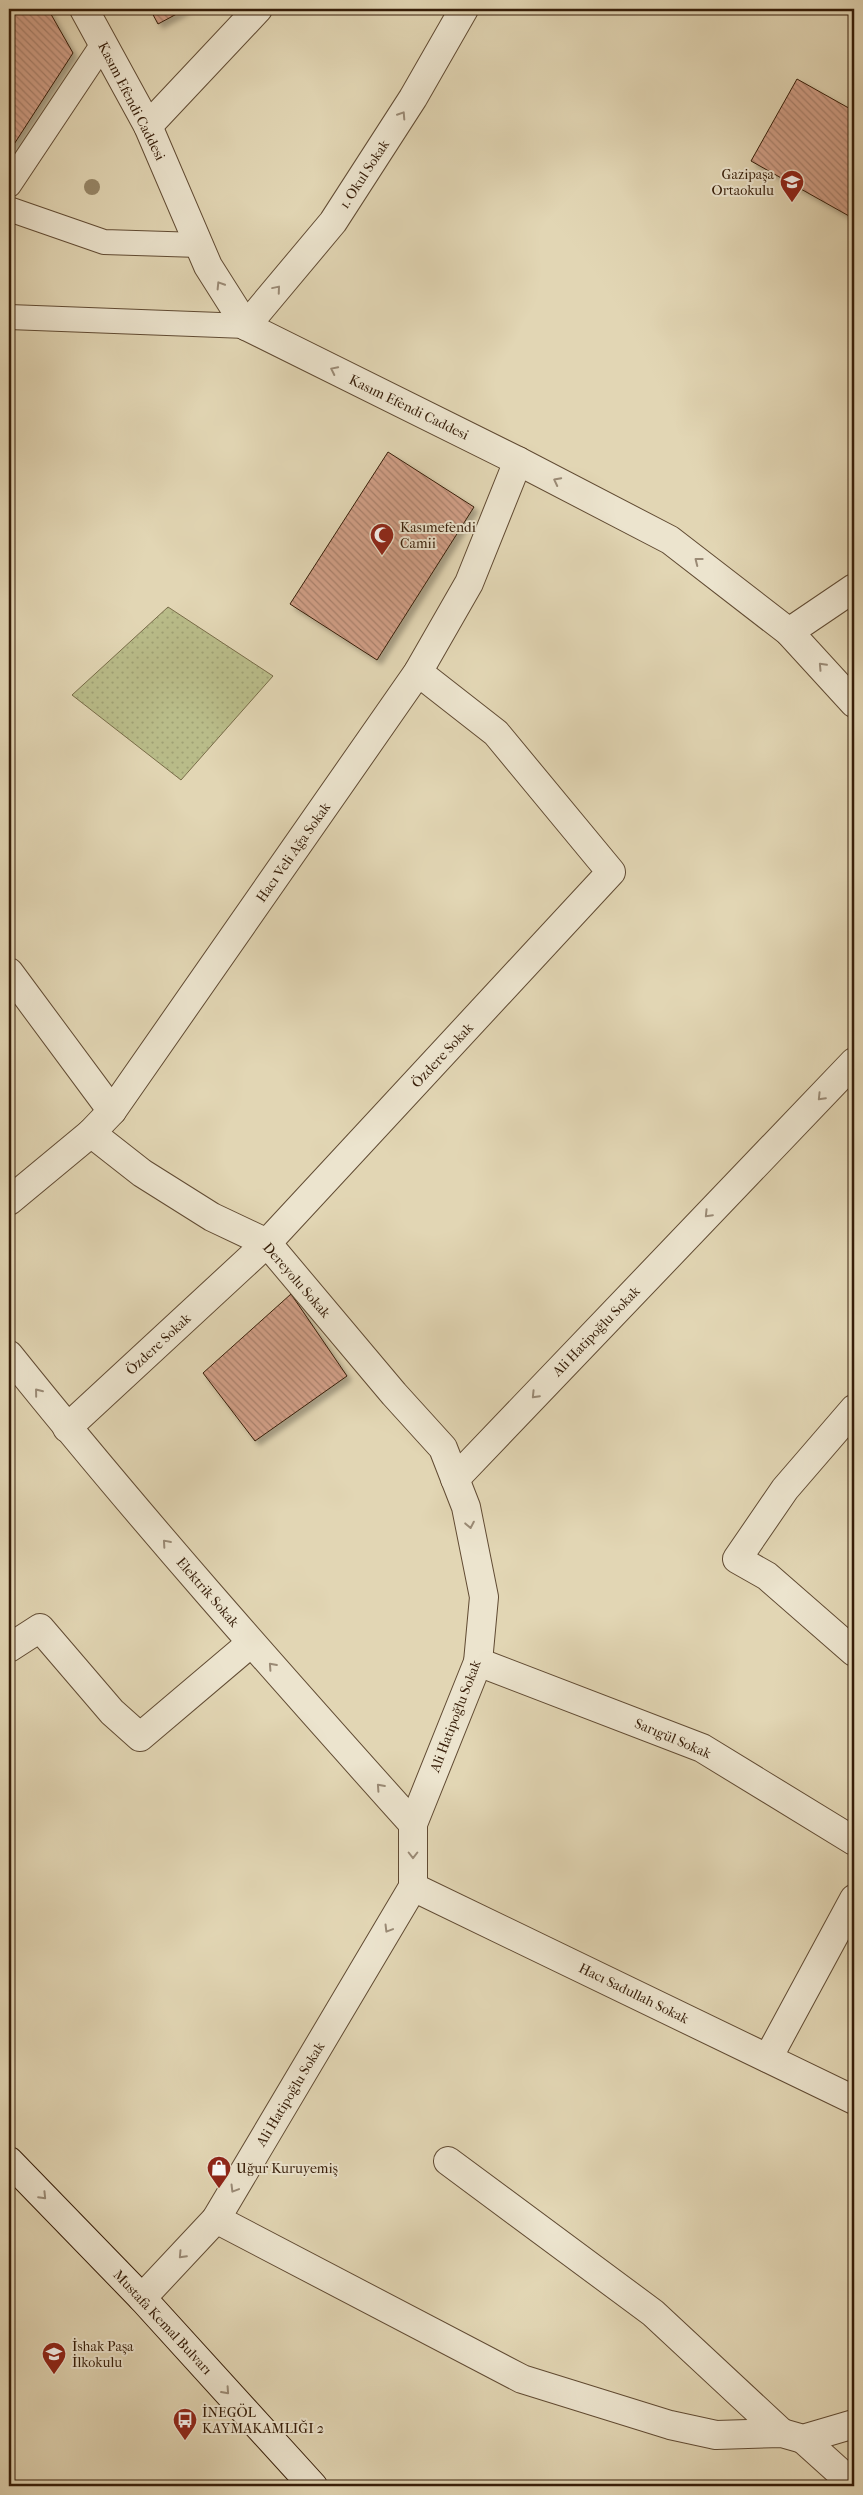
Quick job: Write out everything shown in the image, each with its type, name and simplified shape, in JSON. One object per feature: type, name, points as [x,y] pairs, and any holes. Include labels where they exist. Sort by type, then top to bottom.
[{"type":"street","name":"Kasım Efendi Caddesi","points":[[84,9],[148,126],[208,266],[246,326],[518,461],[670,540],[789,632],[854,703]]},
{"type":"street","points":[[148,126],[258,9]]},
{"type":"street","name":"1. Okul Sokak","points":[[246,326],[333,222],[413,98],[464,9]]},
{"type":"street","points":[[9,186],[104,44]]},
{"type":"street","points":[[9,209],[104,242],[199,245]]},
{"type":"street","points":[[9,317],[246,326]]},
{"type":"street","name":"Hacı Veli Ağa Sokak","points":[[9,1201],[91,1134],[112,1112],[418,672],[469,583],[518,461]]},
{"type":"street","points":[[789,632],[854,588]]},
{"type":"street","name":"Özdere Sokak","points":[[67,1428],[267,1243],[611,872],[496,733],[418,672]]},
{"type":"street","points":[[9,972],[112,1112]]},
{"type":"street","name":"Ali Hatipoğlu Sokak","points":[[142,2298],[216,2219],[413,1887],[413,1824],[478,1662],[484,1597],[466,1507],[455,1479],[854,1062]]},
{"type":"street","name":"Dereyolu Sokak","points":[[91,1134],[142,1173],[212,1217],[267,1243],[394,1394],[443,1448],[455,1479]]},
{"type":"street","name":"Elektrik Sokak","points":[[9,1355],[67,1428],[252,1643],[413,1824]]},
{"type":"street","points":[[854,1409],[785,1489],[737,1559],[767,1576],[854,1652]]},
{"type":"street","points":[[9,1648],[40,1628],[112,1712],[140,1738],[252,1643]]},
{"type":"street","name":"Sarıgül Sokak","points":[[478,1662],[702,1748],[854,1841]]},
{"type":"street","name":"Hacı Sadullah Sokak","points":[[413,1887],[854,2100]]},
{"type":"street","points":[[768,2058],[854,1899]]},
{"type":"street","name":"Mustafa Kemal Bulvarı","points":[[9,2161],[142,2298],[302,2482]]},
{"type":"street","points":[[448,2161],[653,2313],[792,2436],[854,2485]]},
{"type":"street","points":[[216,2219],[522,2379],[670,2425],[716,2435],[792,2436],[854,2424]]},
{"type":"green space","points":[[168,607],[273,676],[181,780],[72,695]]},
{"type":"building","points":[[9,9],[48,9],[73,53],[9,152]]},
{"type":"building","points":[[150,9],[186,9],[158,24]]},
{"type":"building","points":[[797,79],[854,111],[854,206],[849,216],[751,161]]},
{"type":"building","name":"Kasımefendi Camii","points":[[388,452],[474,507],[377,660],[290,604]]},
{"type":"building","points":[[291,1294],[347,1376],[255,1441],[203,1373]]},
{"type":"place","name":"Gazipaşa Ortaokulu","points":[[792,203]]},
{"type":"place","name":"Kasımefendi Camii","points":[[382,556]]},
{"type":"place","name":"Uğur Kuruyemiş","points":[[219,2189]]},
{"type":"place","name":"İshak Paşa İlkokulu","points":[[54,2375]]},
{"type":"place","name":"İNEGÖL KAYMAKAMLIĞI 2","points":[[185,2441]]}]
